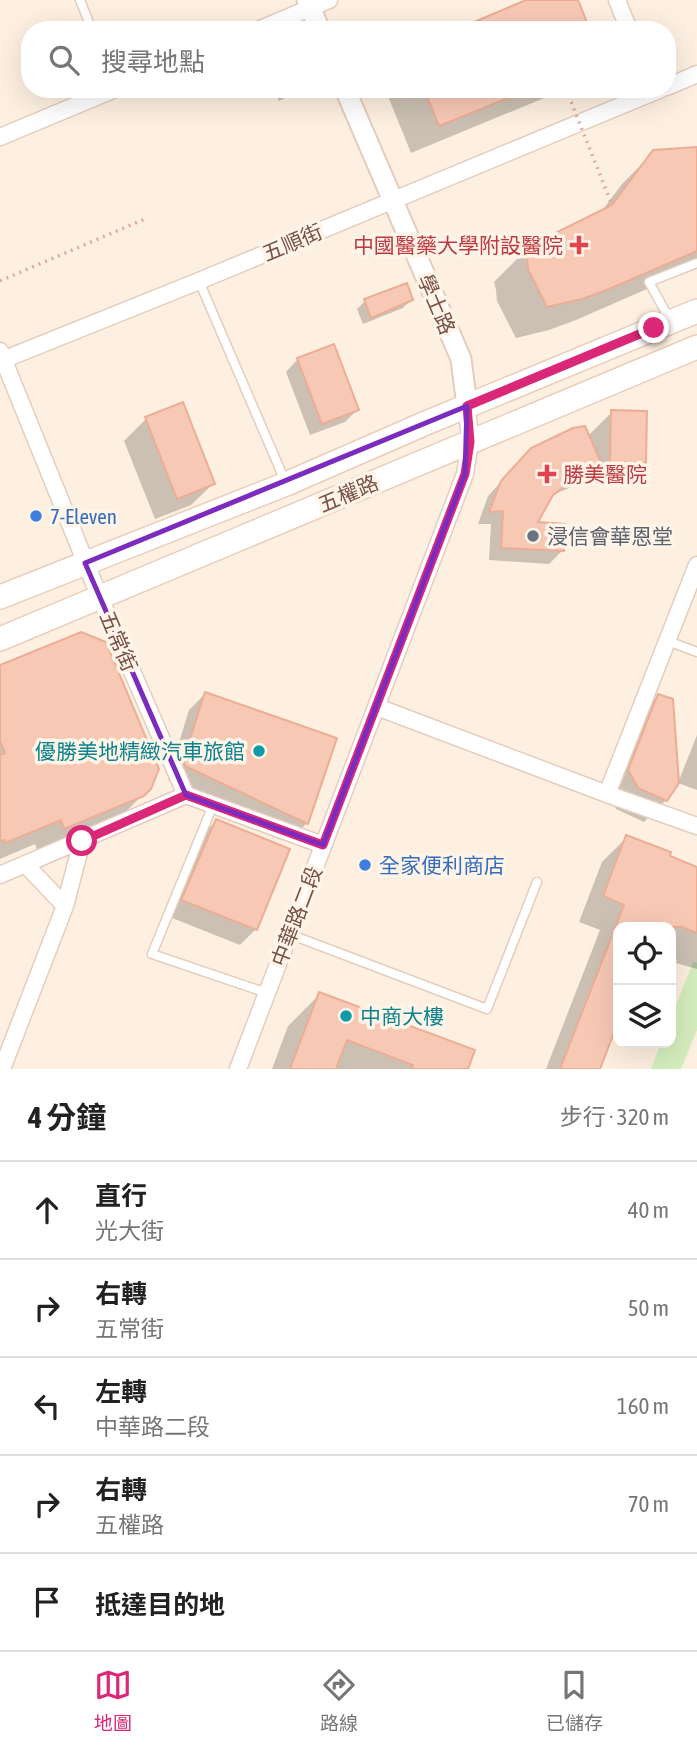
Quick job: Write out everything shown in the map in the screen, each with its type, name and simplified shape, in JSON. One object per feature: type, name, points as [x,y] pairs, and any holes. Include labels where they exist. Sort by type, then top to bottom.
[{"type":"main road","name":"五權路","points":[[0,597],[286,484],[697,311]]},
{"type":"main road","name":"五權路","points":[[0,639],[697,347]]},
{"type":"street","points":[[276,21],[309,4],[329,0]]},
{"type":"street","points":[[617,0],[625,21]]},
{"type":"street","points":[[309,4],[316,21]]},
{"type":"street","name":"五順街","points":[[676,82],[697,74]]},
{"type":"street","points":[[0,137],[93,98]]},
{"type":"street","name":"學士路","points":[[349,98],[461,359],[467,406]]},
{"type":"street","name":"五順街","points":[[1,358],[199,281],[637,98]]},
{"type":"street","name":"五常街","points":[[1,358],[85,563],[186,795]]},
{"type":"street","name":"中華路二段","points":[[238,1069],[465,474],[470,442],[467,406]]},
{"type":"street","points":[[607,794],[697,565]]},
{"type":"street","points":[[377,707],[697,826]]},
{"type":"street","points":[[0,875],[186,795],[323,845]]},
{"type":"street","points":[[2,1069],[65,906],[82,841]]},
{"type":"street","points":[[25,864],[65,906]]},
{"type":"lane","points":[[80,0],[88,21]]},
{"type":"lane","points":[[671,322],[649,282],[697,263]]},
{"type":"lane","points":[[199,281],[286,484]]},
{"type":"lane","points":[[668,640],[697,652]]},
{"type":"lane","points":[[213,805],[152,954],[267,993]]},
{"type":"lane","points":[[289,934],[487,1009],[537,882]]},
{"type":"path","points":[[570,98],[612,205]]},
{"type":"path","points":[[0,281],[147,218]]},
{"type":"highlighted area","points":[[467,406],[465,474],[323,845],[186,795],[85,563]]},
{"type":"green space","points":[[693,962],[697,963],[697,1030],[681,1069],[651,1069],[659,1048],[676,1048],[676,1005]]},
{"type":"building","points":[[526,0],[578,0],[586,21],[476,21]]},
{"type":"building","points":[[428,98],[508,98],[439,126]]},
{"type":"building","points":[[697,147],[697,251],[609,289],[547,307],[528,269],[524,250],[612,205],[653,150]]},
{"type":"building","points":[[407,283],[413,300],[371,318],[364,299]]},
{"type":"building","points":[[334,344],[359,410],[322,424],[297,358]]},
{"type":"building","points":[[183,402],[215,484],[177,499],[145,417]]},
{"type":"building","points":[[611,410],[647,411],[646,463],[610,462]]},
{"type":"building","name":"勝美醫院","points":[[585,426],[603,467],[572,481],[553,495],[538,522],[565,524],[564,551],[501,548],[503,511],[489,512],[501,481],[531,448],[573,428]]},
{"type":"building","points":[[81,632],[106,642],[159,769],[151,789],[144,796],[64,829],[61,820],[5,843],[4,840],[0,841],[0,755],[5,753],[0,741],[0,665]]},
{"type":"building","name":"優勝美地精緻汽車旅館","points":[[205,692],[337,738],[308,824],[185,766],[183,761]]},
{"type":"building","points":[[658,694],[673,699],[679,783],[667,801],[638,788],[628,770]]},
{"type":"building","points":[[216,819],[290,849],[257,930],[181,900]]},
{"type":"building","points":[[626,835],[671,852],[670,856],[697,867],[697,933],[676,927],[676,922],[617,922],[624,905],[603,896]]},
{"type":"building","points":[[613,933],[613,1035],[600,1069],[560,1069]]},
{"type":"building","name":"中商大樓","points":[[319,992],[475,1050],[468,1069],[411,1069],[413,1065],[347,1040],[336,1069],[290,1069]]},
{"type":"place","name":"中國醫藥大學附設醫院","points":[[579,245]]},
{"type":"place","name":"勝美醫院","points":[[547,474]]},
{"type":"place","name":"7-Eleven","points":[[36,516]]},
{"type":"place","name":"浸信會華恩堂","points":[[533,536]]},
{"type":"place","name":"優勝美地精緻汽車旅館","points":[[259,751]]},
{"type":"place","name":"全家便利商店","points":[[365,865]]},
{"type":"place","name":"中商大樓","points":[[346,1016]]},
{"type":"route","points":[[82,841],[186,795],[323,845],[465,474],[470,442],[467,406],[654,328]]}]
